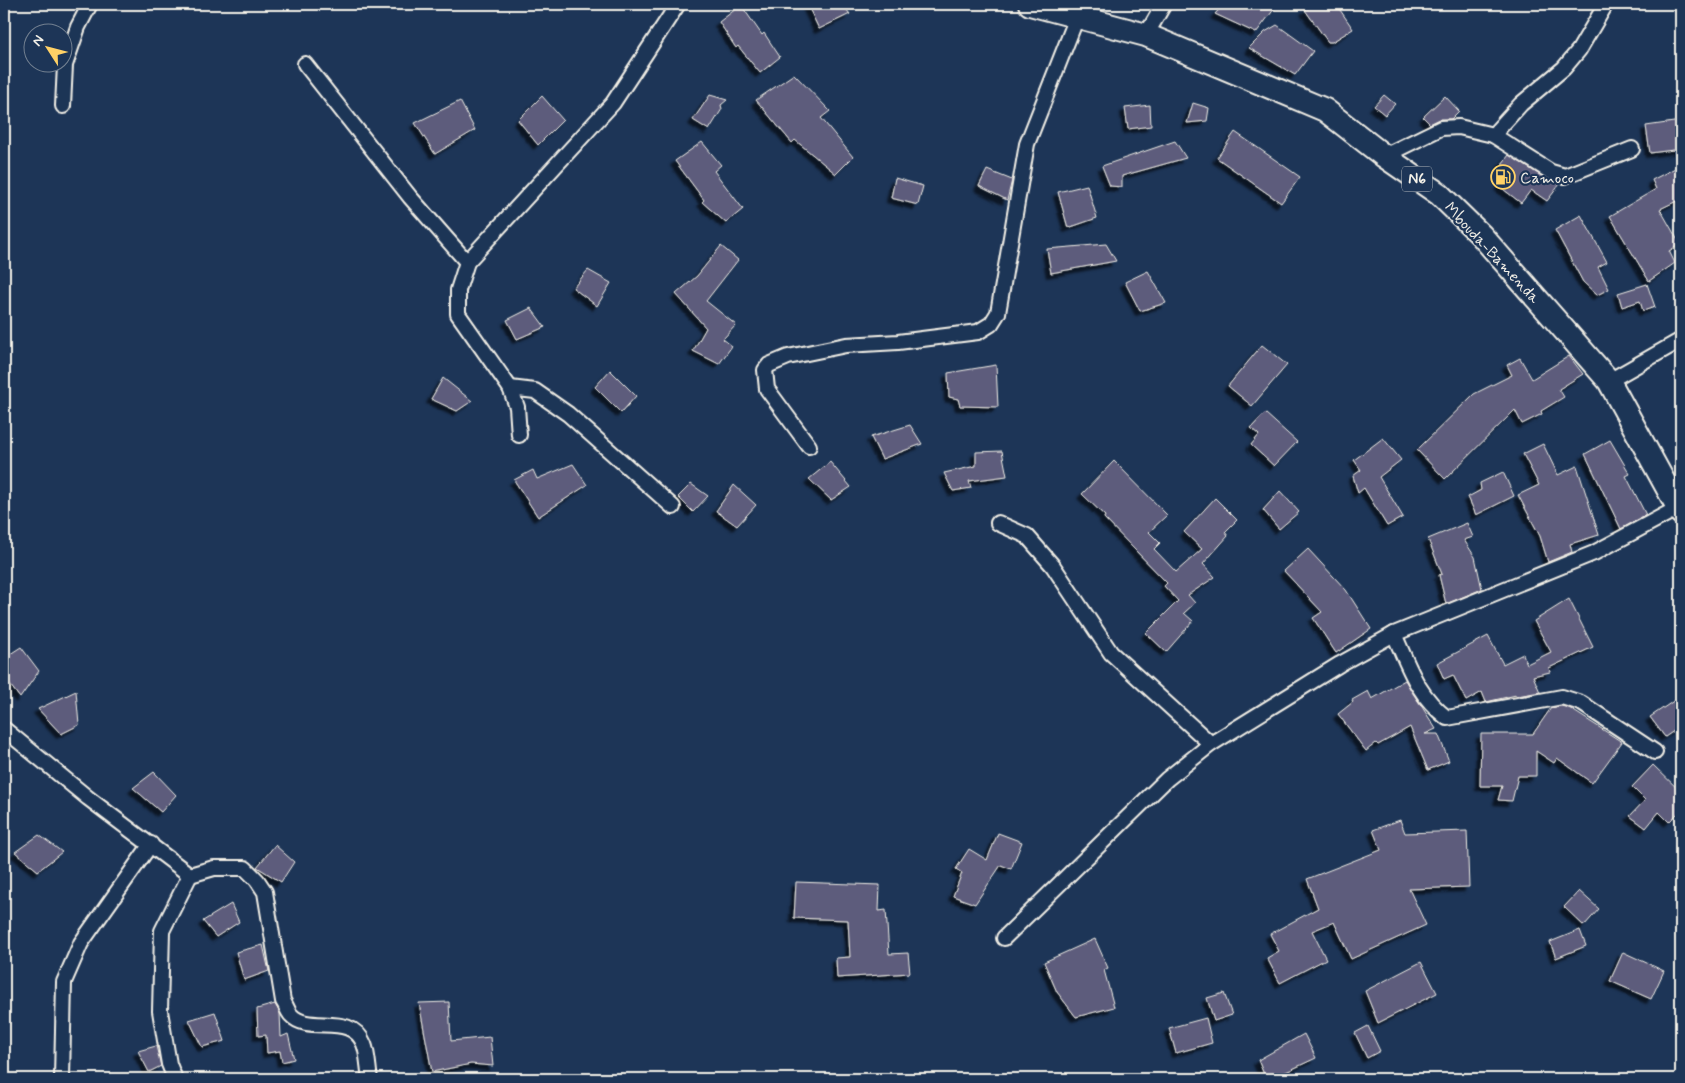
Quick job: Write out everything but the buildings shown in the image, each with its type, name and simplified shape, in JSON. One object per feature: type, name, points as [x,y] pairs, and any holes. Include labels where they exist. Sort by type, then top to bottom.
[{"type":"highway","name":"Mbouda-Bamenda","points":[[1030,4],[1146,35],[1325,110],[1384,156],[1438,194],[1481,236],[1609,381],[1680,511]]},
{"type":"street","points":[[63,106],[65,65],[78,27],[90,4]]},
{"type":"street","points":[[519,435],[517,407],[510,388],[458,314],[458,290],[467,262],[613,103],[678,4]]},
{"type":"street","points":[[1146,35],[1164,4]]},
{"type":"street","points":[[1493,135],[1521,104],[1564,68],[1579,50],[1606,4]]},
{"type":"street","points":[[809,446],[767,389],[764,370],[769,365],[788,357],[846,345],[898,342],[978,332],[991,324],[998,314],[1027,144],[1077,17]]},
{"type":"street","points":[[306,64],[410,197],[467,262]]},
{"type":"street","points":[[1384,156],[1441,128],[1459,127],[1493,135],[1551,172],[1565,176],[1632,149]]},
{"type":"street","points":[[1609,381],[1681,340]]},
{"type":"street","points":[[510,388],[535,391],[568,414],[674,507]]},
{"type":"street","points":[[1004,938],[1167,778],[1211,744],[1340,664],[1394,634],[1594,552],[1680,511]]},
{"type":"street","points":[[998,523],[1027,536],[1053,566],[1111,653],[1211,744]]},
{"type":"street","points":[[1394,634],[1420,692],[1432,707],[1447,718],[1562,697],[1580,703],[1656,752]]},
{"type":"street","points":[[4,729],[88,798],[190,875]]},
{"type":"street","points":[[62,1079],[64,982],[81,943],[151,844]]},
{"type":"street","points":[[175,1079],[169,1064],[160,1011],[162,931],[190,875],[214,868],[245,868],[257,880],[265,892],[284,1001],[291,1016],[301,1021],[341,1025],[357,1032],[364,1044],[370,1079]]},
{"type":"place","name":"Camoco","points":[[1503,177]]}]
